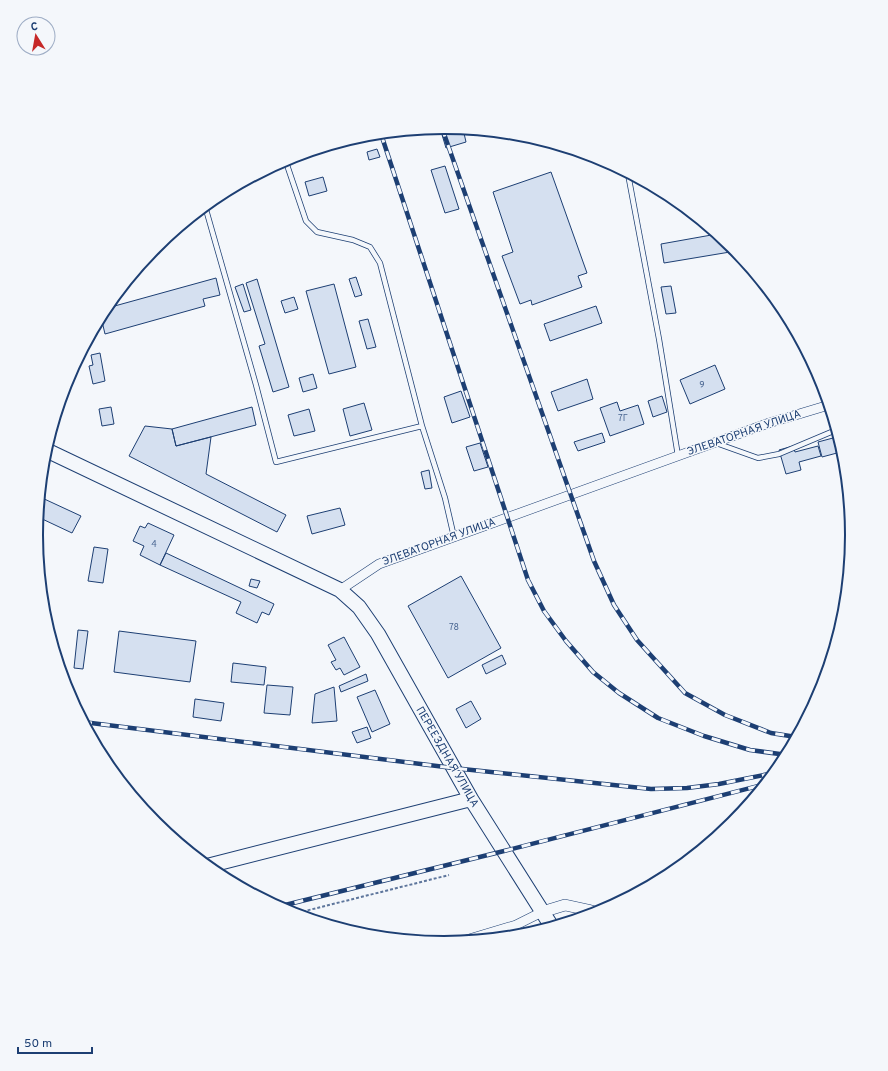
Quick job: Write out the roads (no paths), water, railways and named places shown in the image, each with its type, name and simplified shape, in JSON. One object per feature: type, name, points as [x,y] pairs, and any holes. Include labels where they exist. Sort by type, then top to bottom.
[{"type":"main road","points":[[52,452],[340,590]]},
{"type":"main road","name":"ПЕРЕЕЗДНАЯ УЛИЦА","points":[[340,590],[360,608],[378,634],[470,799],[549,923]]},
{"type":"main road","points":[[214,864],[470,799]]},
{"type":"street","name":"ЭЛЕВАТОРНАЯ УЛИЦА","points":[[340,590],[379,564],[769,423],[824,407]]},
{"type":"street","points":[[485,934],[516,925],[542,912],[565,905],[585,911]]},
{"type":"lane","points":[[288,167],[306,221],[317,232],[353,240],[370,247],[380,263],[422,426],[445,498],[454,537]]},
{"type":"lane","points":[[629,180],[659,339],[678,456]]},
{"type":"lane","points":[[207,212],[256,385],[276,462],[422,426]]},
{"type":"lane","points":[[714,443],[758,458],[779,454],[831,432]]},
{"type":"railway","points":[[444,134],[594,561],[614,605],[637,640],[685,693],[725,715],[771,733],[791,736]]},
{"type":"railway","points":[[383,139],[528,580],[544,611],[566,641],[593,672],[619,693],[658,718],[704,736],[750,750],[780,754]]},
{"type":"railway","points":[[90,723],[453,768],[651,789],[687,788],[719,784],[766,775]]},
{"type":"railway","points":[[288,904],[757,786]]}]
